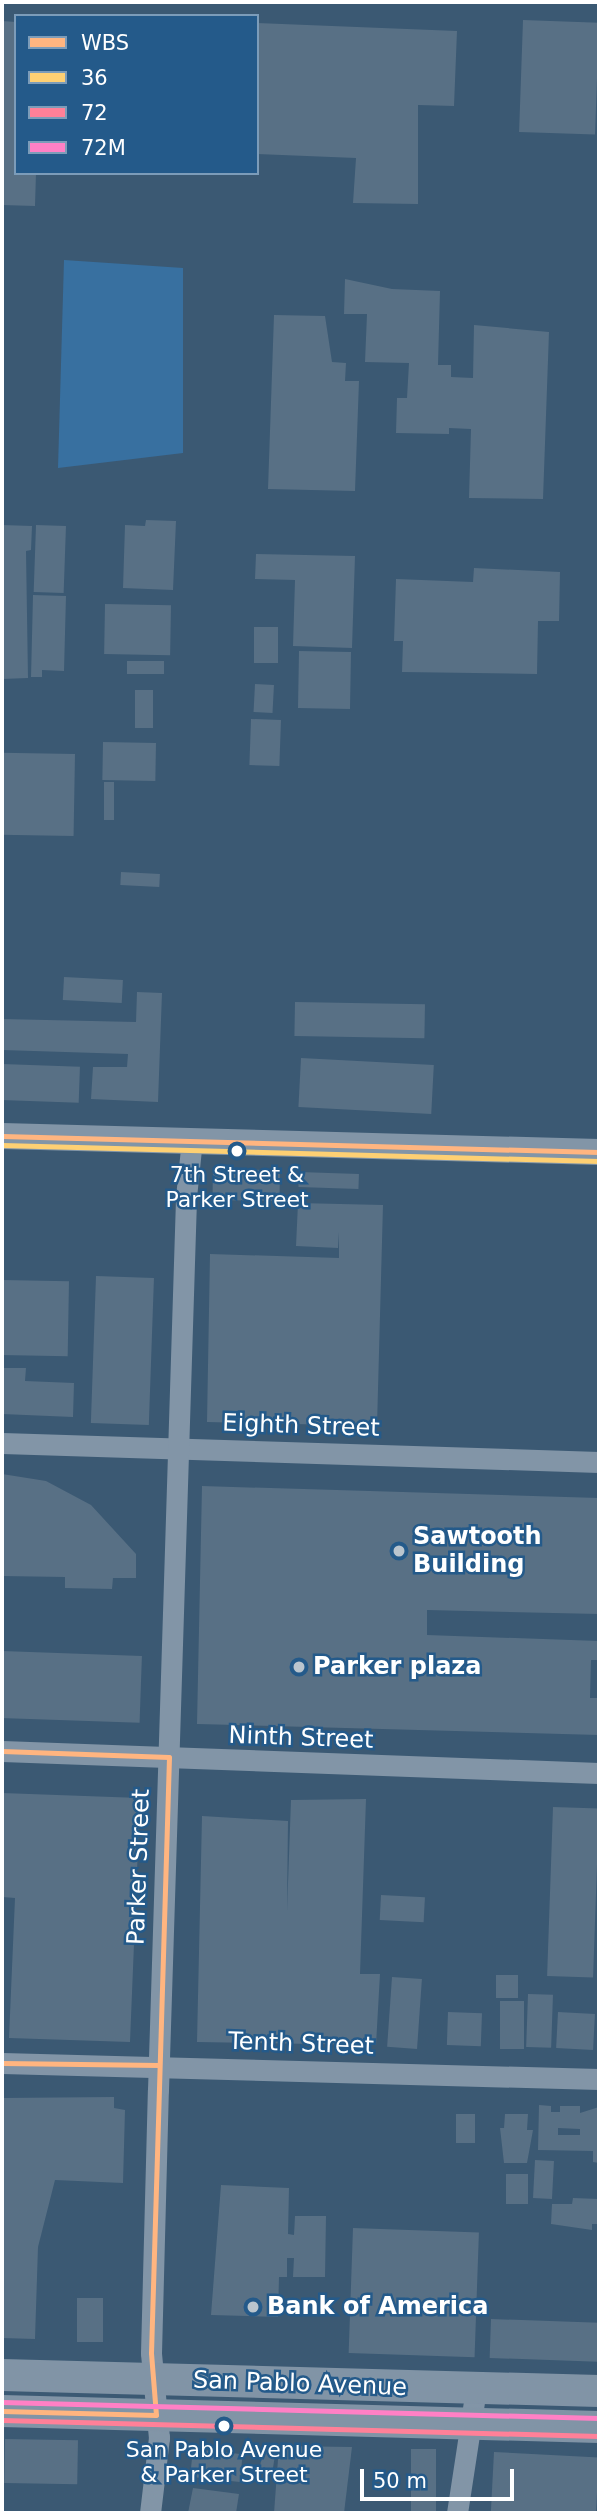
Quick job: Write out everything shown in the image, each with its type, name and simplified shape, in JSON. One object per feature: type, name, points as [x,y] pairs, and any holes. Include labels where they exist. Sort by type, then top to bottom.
[{"type":"main road","name":"San Pablo Avenue","points":[[2,2375],[599,2391]]},
{"type":"main road","name":"San Pablo Avenue","points":[[2,2411],[599,2427]]},
{"type":"street","points":[[2,1136],[599,1152]]},
{"type":"street","name":"Parker Street","points":[[150,2513],[156,2415],[153,2379],[159,2065],[178,1448],[192,1139]]},
{"type":"street","name":"Eighth Street","points":[[2,1443],[599,1462]]},
{"type":"street","name":"Ninth Street","points":[[2,1751],[599,1773]]},
{"type":"street","name":"Tenth Street","points":[[2,2063],[159,2065],[599,2079]]},
{"type":"street","points":[[457,2513],[467,2424],[476,2389]]},
{"type":"shaded area","points":[[64,260],[183,268],[183,453],[58,468]]},
{"type":"building","points":[[523,20],[599,23],[595,135],[519,132]]},
{"type":"building","points":[[2,21],[14,22],[14,175],[36,175],[35,206],[2,205]]},
{"type":"building","points":[[259,23],[457,31],[454,106],[418,105],[418,204],[353,203],[356,158],[259,154]]},
{"type":"building","points":[[345,279],[392,289],[440,291],[438,365],[451,365],[451,377],[473,378],[474,325],[549,332],[543,499],[469,498],[471,429],[449,428],[449,434],[396,433],[397,398],[407,398],[409,363],[365,362],[367,314],[344,314]]},
{"type":"building","points":[[274,315],[325,316],[332,362],[346,363],[345,381],[359,381],[355,491],[268,489]]},
{"type":"building","points":[[146,520],[176,521],[173,590],[123,588],[125,525],[145,526]]},
{"type":"building","points":[[2,525],[32,526],[31,550],[26,551],[28,678],[2,679]]},
{"type":"building","points":[[36,525],[66,526],[64,593],[34,592]]},
{"type":"building","points":[[256,554],[355,556],[352,648],[293,646],[295,580],[255,579]]},
{"type":"building","points":[[474,568],[560,572],[559,621],[538,621],[537,674],[402,672],[403,641],[394,641],[396,579],[473,582]]},
{"type":"building","points":[[33,595],[66,596],[64,671],[42,670],[42,677],[31,677]]},
{"type":"building","points":[[105,604],[171,605],[170,655],[104,654]]},
{"type":"building","points":[[254,627],[278,627],[278,663],[254,663]]},
{"type":"building","points":[[299,651],[351,652],[350,709],[298,708]]},
{"type":"building","points":[[127,661],[164,661],[164,674],[127,674]]},
{"type":"building","points":[[255,684],[274,685],[273,713],[254,712]]},
{"type":"building","points":[[135,690],[153,690],[153,728],[135,728]]},
{"type":"building","points":[[251,719],[281,720],[279,766],[249,765]]},
{"type":"building","points":[[103,742],[156,743],[155,781],[102,780]]},
{"type":"building","points":[[2,753],[75,754],[74,836],[2,835]]},
{"type":"building","points":[[104,782],[114,782],[114,820],[104,820]]},
{"type":"building","points":[[121,872],[160,874],[159,887],[120,885]]},
{"type":"building","points":[[64,977],[123,980],[122,1003],[63,1000]]},
{"type":"building","points":[[137,992],[162,993],[158,1102],[91,1099],[93,1067],[127,1067],[128,1054],[2,1050],[2,1019],[136,1022]]},
{"type":"building","points":[[295,1002],[425,1004],[424,1038],[294,1036]]},
{"type":"building","points":[[301,1058],[434,1065],[431,1114],[298,1107]]},
{"type":"building","points":[[2,1064],[80,1067],[79,1103],[2,1100]]},
{"type":"building","points":[[213,1169],[280,1170],[279,1201],[212,1200]]},
{"type":"building","points":[[299,1172],[359,1174],[358,1189],[298,1187]]},
{"type":"building","points":[[298,1203],[383,1205],[377,1426],[207,1422],[210,1254],[339,1258],[339,1232],[338,1248],[296,1246]]},
{"type":"building","points":[[96,1276],[154,1278],[149,1425],[91,1423]]},
{"type":"building","points":[[2,1280],[69,1281],[68,1356],[2,1355]]},
{"type":"building","points":[[2,1368],[26,1368],[25,1381],[74,1383],[73,1417],[2,1414]]},
{"type":"building","points":[[2,1474],[46,1481],[91,1505],[136,1554],[136,1578],[113,1578],[112,1589],[65,1588],[65,1577],[2,1576]]},
{"type":"building","points":[[202,1486],[599,1498],[599,1614],[427,1610],[427,1635],[599,1641],[599,1660],[591,1660],[590,1698],[599,1698],[599,1735],[197,1724]]},
{"type":"building","points":[[2,1651],[142,1656],[140,1723],[2,1718]]},
{"type":"building","points":[[2,1793],[140,1798],[130,2042],[9,2038],[15,1898],[2,1897]]},
{"type":"building","points":[[366,1799],[360,1974],[380,1974],[376,2045],[197,2042],[202,1816],[288,1821],[287,1911],[291,1800]]},
{"type":"building","points":[[553,1807],[599,1809],[593,1978],[547,1976]]},
{"type":"building","points":[[381,1895],[425,1897],[424,1922],[380,1920]]},
{"type":"building","points":[[496,1975],[518,1975],[518,1998],[496,1998]]},
{"type":"building","points":[[392,1977],[422,1979],[417,2049],[387,2047]]},
{"type":"building","points":[[528,1994],[553,1995],[551,2048],[526,2047]]},
{"type":"building","points":[[500,2001],[524,2001],[524,2049],[500,2049]]},
{"type":"building","points":[[448,2012],[482,2013],[481,2046],[447,2045]]},
{"type":"building","points":[[558,2012],[595,2014],[593,2050],[556,2048]]},
{"type":"building","points":[[114,2097],[114,2108],[125,2110],[123,2183],[55,2180],[38,2247],[35,2339],[2,2338],[2,2098]]},
{"type":"building","points":[[539,2105],[551,2106],[551,2112],[560,2112],[560,2106],[580,2106],[580,2113],[599,2107],[599,2163],[593,2162],[593,2151],[538,2150]],"holes":[[[558,2128],[580,2129],[580,2135],[558,2135]]]},
{"type":"building","points":[[456,2114],[475,2114],[475,2143],[456,2143]]},
{"type":"building","points":[[505,2114],[528,2114],[527,2130],[533,2130],[527,2163],[504,2163],[500,2128],[504,2128]]},
{"type":"building","points":[[535,2160],[554,2161],[552,2199],[533,2198]]},
{"type":"building","points":[[506,2174],[528,2174],[528,2204],[506,2204]]},
{"type":"building","points":[[221,2185],[289,2188],[288,2234],[294,2235],[295,2216],[326,2216],[325,2277],[293,2277],[294,2258],[287,2258],[287,2277],[279,2277],[278,2317],[211,2315]]},
{"type":"building","points":[[573,2198],[599,2199],[599,2224],[592,2224],[592,2230],[551,2224],[552,2204],[572,2204]]},
{"type":"building","points":[[353,2228],[479,2232],[475,2357],[349,2353]]},
{"type":"building","points":[[77,2298],[103,2298],[103,2342],[77,2342]]},
{"type":"building","points":[[491,2319],[599,2323],[598,2362],[490,2358]]},
{"type":"building","points":[[5,2439],[78,2440],[77,2484],[4,2483]]},
{"type":"building","points":[[279,2446],[352,2447],[344,2513],[274,2513]]},
{"type":"building","points":[[263,2448],[276,2450],[273,2470],[260,2468]]},
{"type":"building","points":[[193,2449],[243,2454],[240,2482],[190,2477]]},
{"type":"building","points":[[411,2449],[436,2449],[436,2513],[411,2513]]},
{"type":"building","points":[[494,2452],[599,2457],[596,2513],[491,2513]]},
{"type":"building","points":[[193,2488],[239,2494],[236,2513],[188,2513]]},
{"type":"transit line","name":"WBS","points":[[2,1136],[599,1152]]},
{"type":"transit line","name":"36","points":[[2,1145],[599,1161]]},
{"type":"transit line","name":"WBS","points":[[2,1751],[169,1757],[151,2353],[156,2415],[2,2411]]},
{"type":"transit line","name":"WBS","points":[[2,2063],[159,2065]]},
{"type":"transit line","name":"72M","points":[[2,2402],[599,2418]]},
{"type":"transit line","name":"72","points":[[2,2420],[599,2436]]},
{"type":"place","name":"7th Street & Parker Street","points":[[237,1151]]},
{"type":"place","name":"Sawtooth Building","points":[[399,1551]]},
{"type":"place","name":"Parker plaza","points":[[299,1667]]},
{"type":"place","name":"Bank of America","points":[[253,2307]]},
{"type":"place","name":"San Pablo Avenue & Parker Street","points":[[224,2426]]}]
